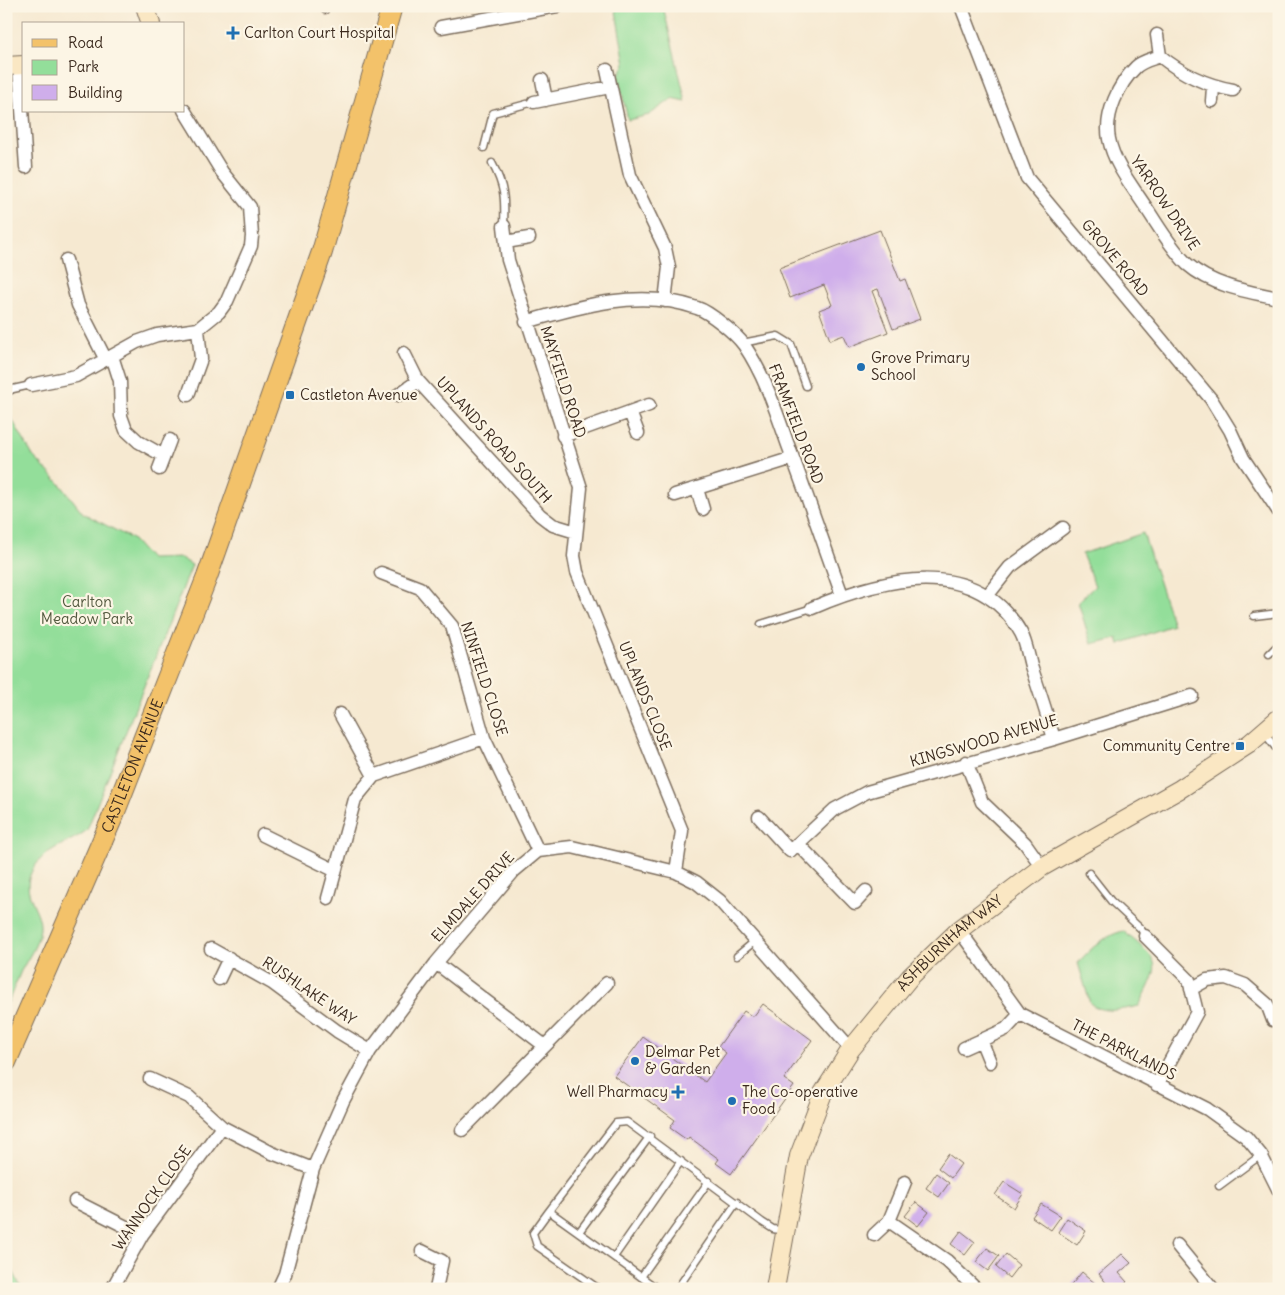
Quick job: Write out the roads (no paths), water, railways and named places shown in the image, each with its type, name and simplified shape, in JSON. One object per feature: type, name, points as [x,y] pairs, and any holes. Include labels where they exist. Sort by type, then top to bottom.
[{"type":"main road","name":"CASTLETON AVENUE","points":[[6,1062],[118,805],[207,578],[322,252],[392,6]]},
{"type":"street","points":[[145,6],[150,22]]},
{"type":"street","points":[[441,26],[557,6]]},
{"type":"street","name":"GROVE ROAD","points":[[961,6],[1027,178],[1211,399],[1230,430],[1243,458],[1279,512]]},
{"type":"street","points":[[1157,35],[1160,56],[1178,70],[1213,87],[1233,90]]},
{"type":"street","name":"YARROW DRIVE","points":[[1160,56],[1137,65],[1120,88],[1110,114],[1108,138],[1118,164],[1170,245],[1188,265],[1217,282],[1245,292],[1279,298]]},
{"type":"street","points":[[16,65],[26,167]]},
{"type":"street","points":[[607,70],[630,175],[665,248],[669,268],[665,301]]},
{"type":"street","points":[[542,80],[540,101],[610,87]]},
{"type":"street","points":[[1212,102],[1213,87]]},
{"type":"street","points":[[31,385],[76,376],[137,342],[156,335],[198,329],[219,312],[227,301],[251,246],[250,207],[222,172],[185,112]]},
{"type":"street","name":"MAYFIELD ROAD","points":[[504,226],[508,260],[526,322],[582,488],[576,532]]},
{"type":"street","points":[[506,242],[529,238]]},
{"type":"street","points":[[66,260],[78,305],[120,381],[121,416],[126,430],[139,442],[164,456]]},
{"type":"street","name":"FRAMFIELD ROAD","points":[[526,322],[607,300],[665,301],[698,308],[712,316],[742,343],[758,369],[793,458],[842,595]]},
{"type":"street","points":[[188,395],[200,358],[198,329]]},
{"type":"street","name":"UPLANDS ROAD SOUTH","points":[[404,352],[418,381],[540,515],[553,525],[576,532]]},
{"type":"street","name":"UPLANDS ROAD SOUTH","points":[[398,395],[418,381]]},
{"type":"street","points":[[563,436],[649,405]]},
{"type":"street","points":[[630,412],[638,433]]},
{"type":"street","points":[[159,469],[170,440]]},
{"type":"street","points":[[676,495],[793,458]]},
{"type":"street","points":[[697,489],[703,509]]},
{"type":"street","points":[[986,596],[1010,567],[1063,528]]},
{"type":"street","name":"UPLANDS CLOSE","points":[[576,532],[574,556],[577,572],[682,831],[676,872]]},
{"type":"street","name":"NINFIELD CLOSE","points":[[381,573],[420,588],[452,626],[484,738],[538,851]]},
{"type":"street","points":[[812,608],[842,595],[912,578],[966,585],[986,596],[1006,614],[1021,634],[1054,739]]},
{"type":"street","name":"KINGSWOOD AVENUE","points":[[798,844],[835,809],[867,792],[966,762],[1054,739],[1192,696]]},
{"type":"street","points":[[340,714],[374,776]]},
{"type":"street","name":"ASHBURNHAM WAY","points":[[776,1289],[799,1156],[823,1094],[851,1049],[910,977],[959,930],[1042,867],[1180,789],[1249,744],[1279,718]]},
{"type":"street","points":[[328,898],[334,870],[355,798],[374,776],[484,738]]},
{"type":"street","points":[[966,762],[982,802],[1025,843],[1042,867]]},
{"type":"street","points":[[759,817],[790,851],[798,844],[855,903],[866,891]]},
{"type":"street","points":[[263,835],[334,870]]},
{"type":"street","name":"ELMDALE DRIVE","points":[[278,1289],[285,1274],[313,1169],[343,1101],[370,1051],[436,963],[514,871],[538,851],[572,847],[676,872],[696,882],[720,902],[851,1049]]},
{"type":"street","name":"THE PARKLANDS","points":[[959,930],[1020,1014],[1207,1109],[1246,1137],[1260,1155],[1279,1191]]},
{"type":"street","points":[[1145,936],[1189,980],[1196,1012],[1157,1085]]},
{"type":"street","name":"RUSHLAKE WAY","points":[[211,949],[272,983],[337,1032],[370,1051]]},
{"type":"street","points":[[219,979],[229,958]]},
{"type":"street","points":[[436,963],[545,1046]]},
{"type":"street","points":[[1191,989],[1207,980],[1226,978],[1245,985],[1267,1004],[1272,1020],[1279,1021]]},
{"type":"street","points":[[462,1130],[606,983]]},
{"type":"street","points":[[964,1048],[1006,1029],[1020,1014]]},
{"type":"street","points":[[981,1040],[990,1062]]},
{"type":"street","points":[[150,1079],[189,1097],[222,1127],[272,1153],[313,1169]]},
{"type":"street","name":"WANNOCK CLOSE","points":[[112,1289],[142,1236],[222,1127]]},
{"type":"street","points":[[874,1235],[888,1221],[904,1182]]},
{"type":"street","points":[[76,1201],[142,1236]]},
{"type":"street","points":[[888,1221],[947,1261],[976,1289]]},
{"type":"street","points":[[1176,1245],[1213,1289]]},
{"type":"street","points":[[422,1251],[442,1261],[436,1289]]},
{"type":"lane","points":[[484,148],[493,113],[540,101]]},
{"type":"lane","points":[[492,164],[503,185],[505,196],[504,226]]},
{"type":"lane","points":[[742,343],[778,336],[791,344],[806,386]]},
{"type":"lane","points":[[6,393],[13,388],[31,385]]},
{"type":"lane","points":[[761,624],[812,608]]},
{"type":"lane","points":[[1254,616],[1278,615]]},
{"type":"lane","points":[[1269,654],[1279,644]]},
{"type":"lane","points":[[1263,732],[1279,752]]},
{"type":"lane","points":[[1089,873],[1111,901],[1141,929],[1145,936]]},
{"type":"lane","points":[[737,956],[755,941]]},
{"type":"lane","points":[[599,1289],[537,1246],[533,1233],[616,1123],[627,1122],[650,1136],[762,1222],[773,1228],[786,1231]]},
{"type":"lane","points":[[579,1232],[650,1136]]},
{"type":"lane","points":[[1220,1186],[1260,1155]]},
{"type":"lane","points":[[614,1257],[681,1161]]},
{"type":"lane","points":[[641,1276],[708,1181]]},
{"type":"lane","points":[[677,1289],[737,1202]]},
{"type":"lane","points":[[549,1211],[658,1289]]},
{"type":"place","name":"Carlton Court Hospital","points":[[233,33]]},
{"type":"place","name":"Grove Primary School","points":[[861,367]]},
{"type":"place","name":"Castleton Avenue","points":[[290,395]]},
{"type":"place","name":"Community Centre","points":[[1240,746]]},
{"type":"place","name":"Delmar Pet & Garden","points":[[635,1061]]},
{"type":"place","name":"Well Pharmacy","points":[[678,1092]]},
{"type":"place","name":"The Co-operative Food","points":[[732,1101]]},
{"type":"park label","name":"Carlton Meadow Park","points":[[87,610]]}]
